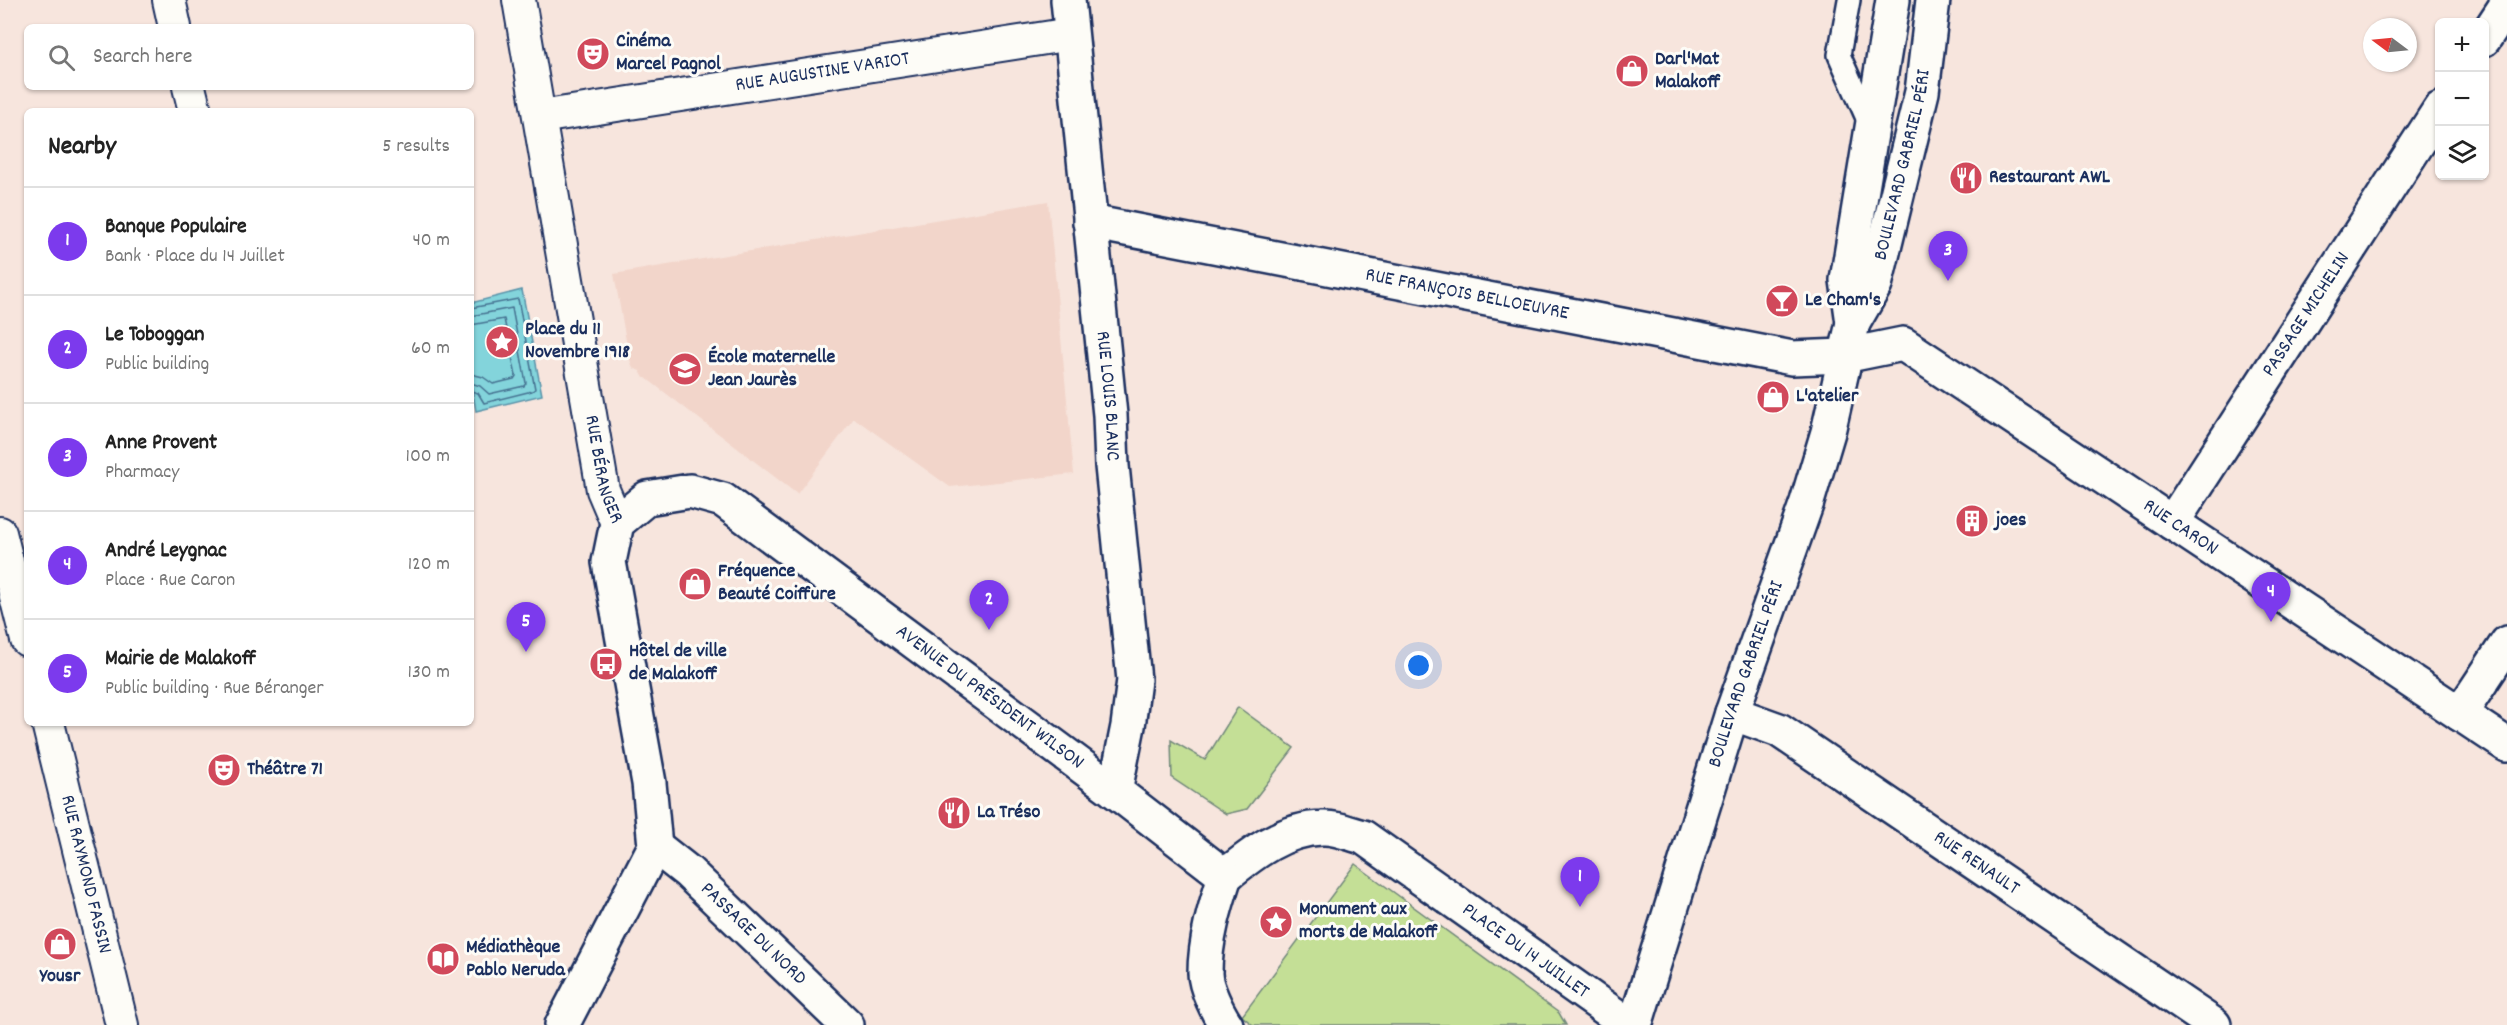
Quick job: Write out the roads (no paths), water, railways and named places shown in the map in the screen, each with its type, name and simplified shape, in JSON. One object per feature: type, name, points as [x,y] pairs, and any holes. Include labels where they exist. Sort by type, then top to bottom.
[{"type":"street","points":[[169,0],[174,24]]},
{"type":"street","name":"RUE BÉRANGER","points":[[519,0],[603,490],[618,523],[609,562],[649,783],[655,846]]},
{"type":"street","name":"RUE LOUIS BLANC","points":[[1068,0],[1134,680],[1128,726],[1115,791]]},
{"type":"street","name":"BOULEVARD GABRIEL PÉRI","points":[[1853,323],[1846,280],[1893,0]]},
{"type":"street","name":"BOULEVARD GABRIEL PÉRI","points":[[1635,1025],[1732,713],[1807,502],[1828,432],[1853,323],[1875,285],[1878,275],[1922,92],[1933,0]]},
{"type":"street","points":[[2489,31],[2507,4]]},
{"type":"street","name":"RUE AUGUSTINE VARIOT","points":[[540,117],[1071,34]]},
{"type":"street","points":[[190,90],[194,108]]},
{"type":"street","name":"PASSAGE MICHELIN","points":[[2172,523],[2435,115]]},
{"type":"street","name":"RUE FRANÇOIS BELLOEUVRE","points":[[1090,222],[1792,358],[1844,356]]},
{"type":"street","name":"RUE CARON","points":[[1844,356],[1903,344],[2507,746]]},
{"type":"street","name":"AVENUE DU PRÉSIDENT WILSON","points":[[618,523],[647,498],[690,491],[723,500],[1115,791],[1225,876]]},
{"type":"street","points":[[0,533],[24,628]]},
{"type":"street","points":[[2460,714],[2507,643]]},
{"type":"street","name":"RUE RENAULT","points":[[1732,713],[1779,730],[2214,1025]]},
{"type":"street","name":"RUE RAYMOND FASSIN","points":[[49,726],[123,1025]]},
{"type":"street","name":"PLACE DU 14 JUILLET","points":[[1225,876],[1253,853],[1283,836],[1323,828],[1364,837],[1629,1025]]},
{"type":"street","points":[[562,1025],[655,846]]},
{"type":"street","name":"PASSAGE DU NORD","points":[[655,846],[688,872],[847,1025]]},
{"type":"street","points":[[1225,876],[1213,913],[1205,975],[1218,1013],[1226,1025]]},
{"type":"lane","points":[[1848,0],[1839,55],[1871,128]]},
{"type":"water","points":[[522,290],[542,395],[476,411],[474,302]]},
{"type":"place","name":"Cinéma Marcel Pagnol","points":[[593,54]]},
{"type":"place","name":"Darl'Mat Malakoff","points":[[1632,71]]},
{"type":"place","name":"Restaurant AWL","points":[[1966,178]]},
{"type":"place","name":"Anne Provent","points":[[1948,281]]},
{"type":"place","name":"Le Cham's","points":[[1782,301]]},
{"type":"place","name":"Place du 11 Novembre 1918","points":[[502,342]]},
{"type":"place","name":"École maternelle Jean Jaurès","points":[[685,369]]},
{"type":"place","name":"L'atelier","points":[[1773,397]]},
{"type":"place","name":"joes","points":[[1972,521]]},
{"type":"place","name":"Fréquence Beauté Coiffure","points":[[695,584]]},
{"type":"place","name":"André Leygnac","points":[[2271,622]]},
{"type":"place","name":"Le Toboggan","points":[[989,630]]},
{"type":"place","name":"Mairie de Malakoff","points":[[526,652]]},
{"type":"place","name":"Hôtel de ville de Malakoff","points":[[606,664]]},
{"type":"place","name":"Théâtre 71","points":[[224,770]]},
{"type":"place","name":"La Tréso","points":[[954,813]]},
{"type":"place","name":"Banque Populaire","points":[[1580,907]]},
{"type":"place","name":"Monument aux morts de Malakoff","points":[[1276,922]]},
{"type":"place","name":"Yousr","points":[[60,944]]},
{"type":"place","name":"Médiathèque Pablo Neruda","points":[[443,959]]}]
